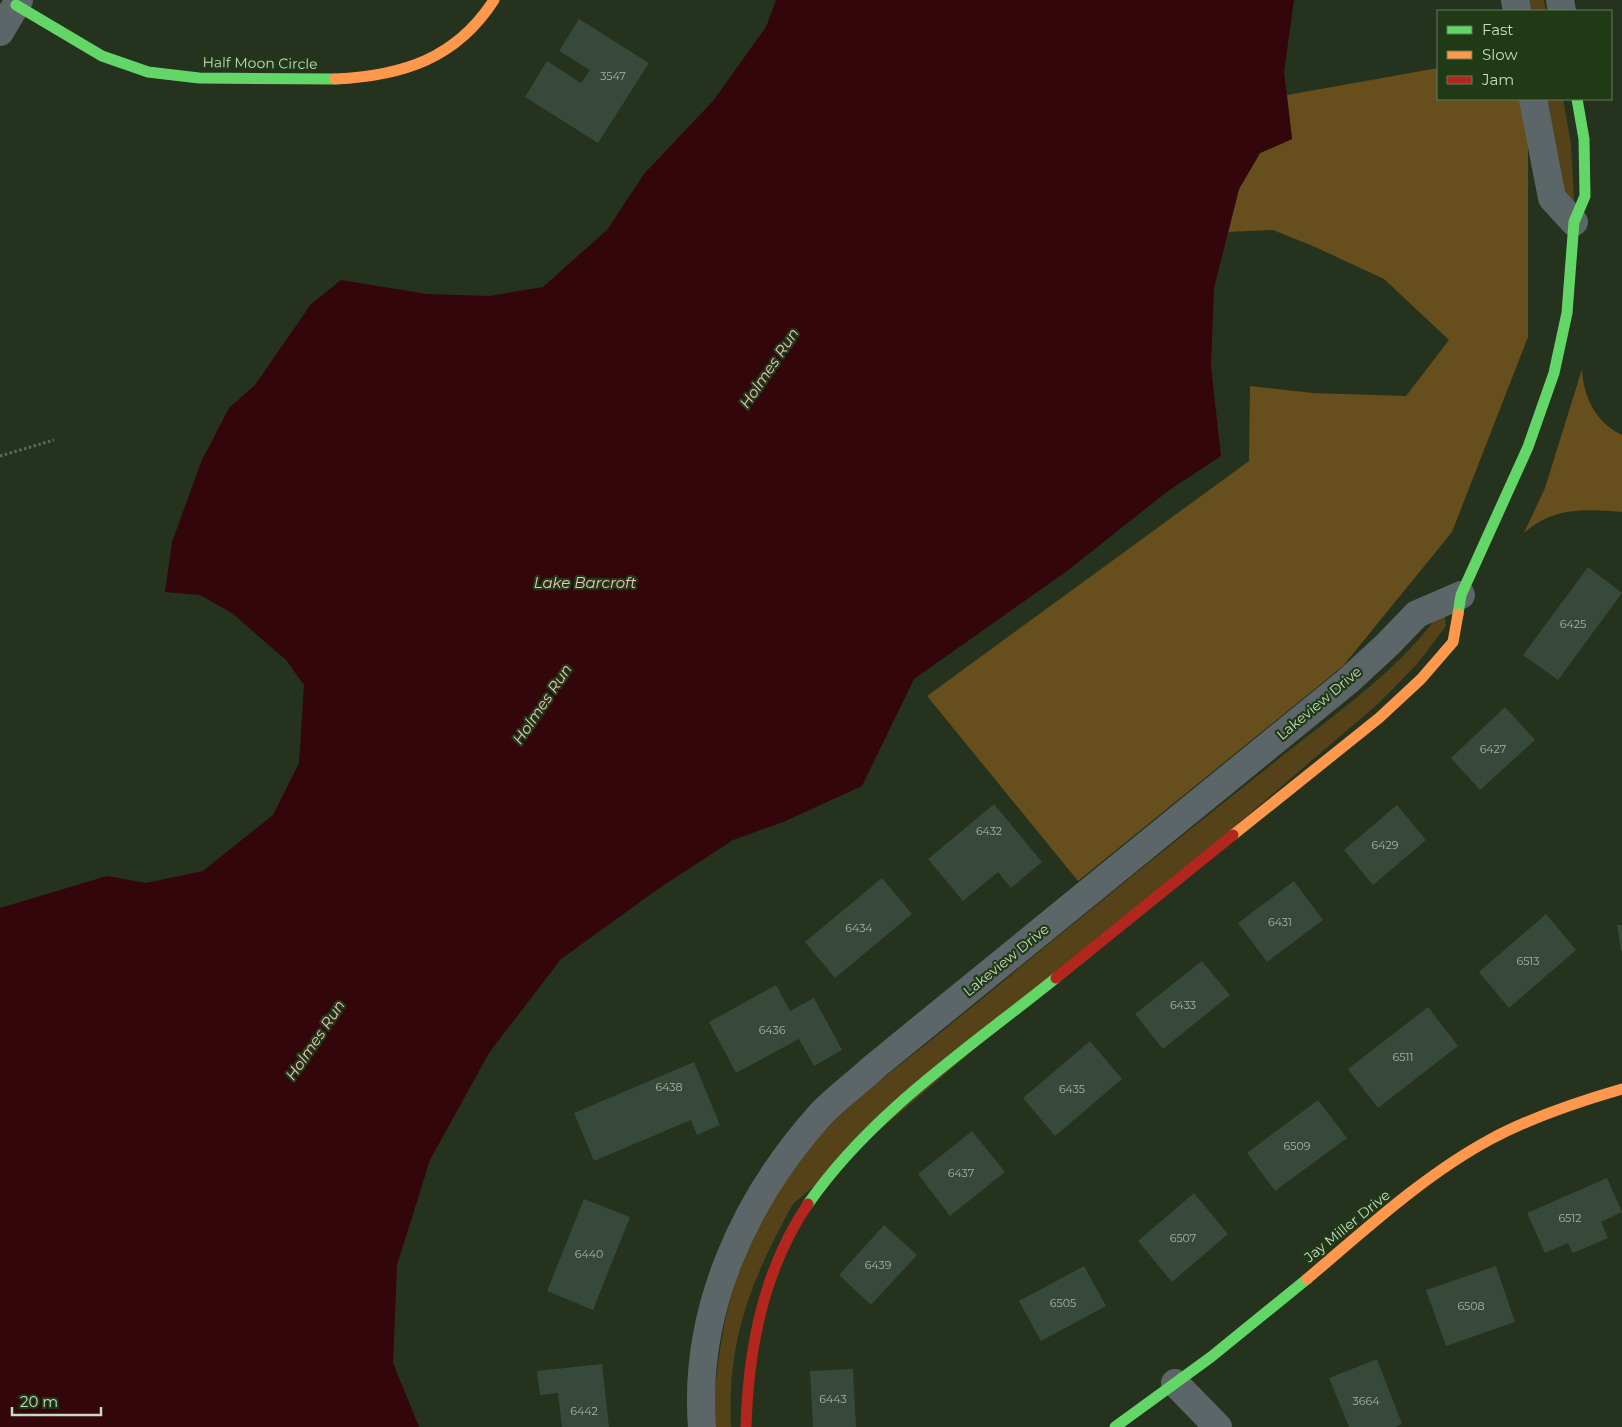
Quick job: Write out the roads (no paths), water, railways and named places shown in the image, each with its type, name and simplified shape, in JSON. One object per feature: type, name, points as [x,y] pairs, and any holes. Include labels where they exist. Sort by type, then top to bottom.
[{"type":"street","name":"Half Moon Circle","points":[[18,2],[97,53],[132,68],[168,76],[221,79],[338,79],[379,76],[419,65],[447,50],[469,32],[494,0]]},
{"type":"street","points":[[0,32],[18,2]]},
{"type":"street","points":[[1533,100],[1552,198],[1574,222]]},
{"type":"street","points":[[746,1427],[746,1395],[752,1341],[765,1290],[785,1243],[814,1196],[851,1150],[904,1100],[1379,718],[1421,679],[1452,642],[1461,595],[1528,446],[1554,373],[1567,313],[1574,222],[1585,196],[1584,139],[1578,100]]},
{"type":"street","name":"Lakeview Drive","points":[[702,1427],[705,1352],[714,1300],[731,1251],[757,1200],[785,1158],[822,1114],[874,1067],[1348,680],[1387,646],[1417,614],[1461,595]]},
{"type":"street","name":"Jay Miller Drive","points":[[1115,1427],[1175,1384],[1416,1190],[1472,1150],[1532,1118],[1570,1103],[1622,1089]]},
{"type":"street","points":[[1175,1384],[1218,1427]]},
{"type":"water","name":"Lake Barcroft","points":[[776,0],[1294,0],[1284,72],[1292,139],[1260,153],[1239,189],[1214,288],[1211,366],[1221,456],[1168,491],[1067,571],[914,679],[862,786],[783,822],[733,840],[658,889],[561,959],[489,1053],[430,1160],[397,1265],[393,1363],[419,1427],[0,1427],[0,908],[107,876],[146,883],[203,871],[273,815],[299,763],[304,685],[286,660],[232,613],[200,595],[165,592],[172,542],[202,460],[229,408],[255,385],[311,304],[341,280],[427,294],[489,296],[543,287],[607,230],[644,174],[713,101],[766,27]]},
{"type":"water label","name":"Holmes Run","points":[[769,368]]},
{"type":"water label","name":"Holmes Run","points":[[542,704]]},
{"type":"water label","name":"Holmes Run","points":[[315,1040]]}]
